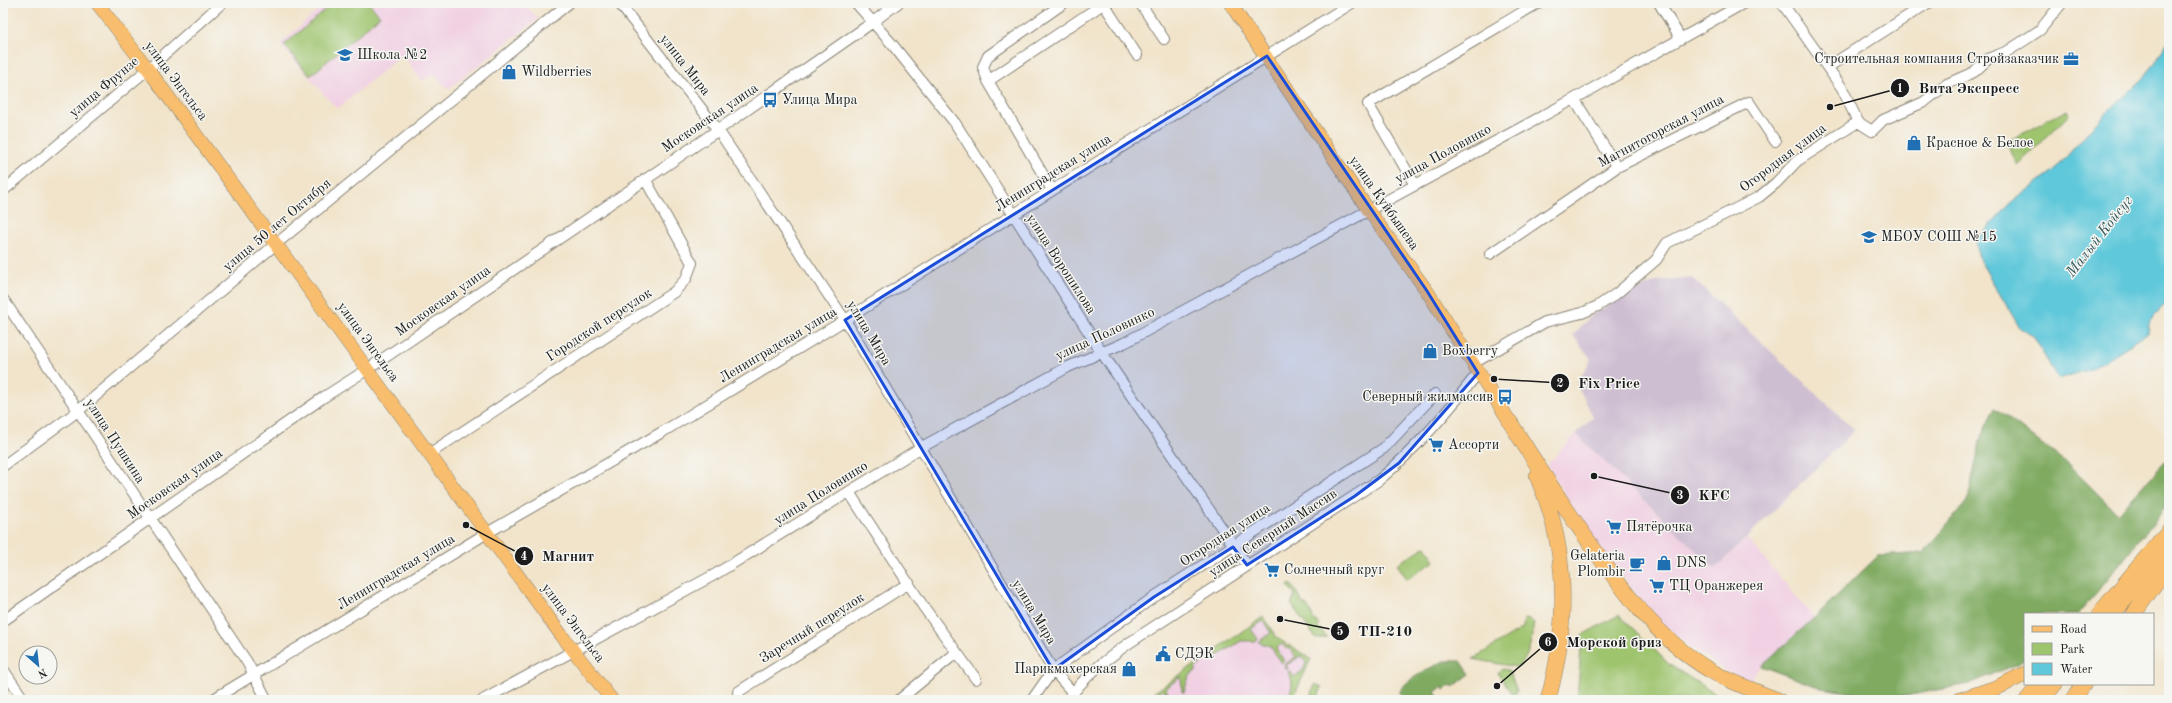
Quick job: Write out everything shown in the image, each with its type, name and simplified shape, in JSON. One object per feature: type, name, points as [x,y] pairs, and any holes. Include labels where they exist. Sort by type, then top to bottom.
[{"type":"highway","points":[[1510,422],[1528,456],[1544,494],[1556,531],[1564,585],[1561,640],[1548,700]]},
{"type":"highway","points":[[1510,422],[1611,573],[1654,626],[1678,648],[1711,670],[1744,687],[1778,700]]},
{"type":"highway","points":[[2114,613],[2164,545],[2169,530]]},
{"type":"highway","points":[[2098,613],[2164,545]]},
{"type":"highway","points":[[2135,613],[2169,564]]},
{"type":"highway","points":[[1960,700],[1998,687],[2024,674]]},
{"type":"highway","points":[[2027,700],[2039,685]]},
{"type":"highway","points":[[2042,700],[2054,685]]},
{"type":"highway","points":[[2073,700],[2083,685]]},
{"type":"main road","name":"улица Энгельса","points":[[97,3],[148,69],[487,533],[612,700]]},
{"type":"main road","name":"улица Куйбышева","points":[[1230,3],[1267,56],[1369,211],[1426,291],[1510,422]]},
{"type":"street","name":"улица Фрунзе","points":[[3,191],[148,69],[222,3]]},
{"type":"street","name":"улица 50 лет Октября","points":[[3,466],[78,410],[568,3]]},
{"type":"street","name":"улица Мира","points":[[619,3],[718,130],[845,320],[1052,670],[1071,696]]},
{"type":"street","name":"улица Ворошилова","points":[[856,3],[955,123],[1012,215],[1102,353],[1247,566]]},
{"type":"street","name":"Московская улица","points":[[3,621],[324,397],[368,369],[718,130],[898,3]]},
{"type":"street","points":[[1052,190],[988,81],[983,67],[988,56],[1064,3]]},
{"type":"street","points":[[988,81],[1103,3],[1137,55]]},
{"type":"street","points":[[1140,3],[1164,40]]},
{"type":"street","name":"Ленинградская улица","points":[[212,700],[487,533],[664,430],[845,320],[1352,3]]},
{"type":"street","points":[[1416,185],[1368,104],[1538,3]]},
{"type":"street","points":[[1659,3],[1681,39]]},
{"type":"street","name":"улица Половинко","points":[[483,700],[714,575],[920,448],[1068,367],[1124,343],[1369,211],[1574,99],[1744,3]]},
{"type":"street","points":[[1782,3],[1842,88],[1858,122],[1872,131],[1883,120],[1924,102],[1947,84],[1974,72],[1988,59],[2008,51],[2040,30],[2062,3]]},
{"type":"street","points":[[1828,67],[1928,3]]},
{"type":"street","points":[[1574,99],[1617,167]]},
{"type":"street","name":"Магнитогорская улица","points":[[1490,254],[1617,167],[1749,102],[1775,141]]},
{"type":"street","name":"Огородная улица","points":[[1475,368],[1544,322],[1582,313],[1598,306],[1616,294],[1656,260],[1667,243],[1759,197],[1776,183],[1796,161],[1858,122]]},
{"type":"street","name":"Городской переулок","points":[[429,454],[674,292],[686,279],[692,263],[645,179]]},
{"type":"street","name":"улица Пушкина","points":[[3,299],[247,662],[267,700]]},
{"type":"street","name":"улица Северный Массив","points":[[1071,696],[1084,678],[1102,663],[1247,566],[1356,496],[1399,463],[1445,414],[1475,368]]},
{"type":"street","name":"Огородная улица","points":[[1032,700],[1052,670],[1154,597],[1384,448],[1436,394]]},
{"type":"street","points":[[849,492],[956,653],[976,679]]},
{"type":"street","name":"Заречный переулок","points":[[739,700],[738,692],[909,583]]},
{"type":"street","points":[[899,700],[956,653]]},
{"type":"street","points":[[3,669],[24,700]]},
{"type":"highlighted area","points":[[1267,56],[1427,291],[1478,373],[1399,463],[1355,496],[1247,565],[1233,547],[1154,597],[1053,670],[845,320]]},
{"type":"shaded area","name":"Школа №2","points":[[326,3],[524,3],[538,19],[448,89],[434,74],[422,81],[403,54],[337,109],[280,44]]},
{"type":"shaded area","points":[[1691,277],[1855,430],[1715,569],[1576,434],[1593,417],[1577,384],[1591,359],[1573,335],[1593,314],[1628,294],[1657,281]]},
{"type":"shaded area","points":[[1576,434],[1715,569],[1747,538],[1814,618],[1761,666],[1749,681],[1727,672],[1685,643],[1654,617],[1619,573],[1584,525],[1547,465]]},
{"type":"shaded area","points":[[1263,617],[1277,638],[1311,659],[1292,700],[1143,700]]},
{"type":"green space","points":[[333,3],[369,3],[380,16],[310,76],[284,45]]},
{"type":"green space","points":[[2067,110],[2069,115],[2018,165],[2006,142]]},
{"type":"green space","points":[[1995,408],[2069,465],[2117,513],[2169,458],[2169,503],[2097,593],[2079,613],[2024,613],[2024,660],[2018,664],[1969,684],[1911,695],[1872,696],[1821,688],[1761,666],[1814,618],[1878,556],[1924,553],[1968,500],[1981,437]]},
{"type":"green space","points":[[1426,546],[1435,561],[1407,579],[1397,564]]},
{"type":"green space","points":[[1291,584],[1303,604],[1306,605],[1312,614],[1313,619],[1319,624],[1318,627],[1327,637],[1316,639],[1291,604],[1295,595],[1288,586]]},
{"type":"green space","points":[[1619,615],[1670,665],[1727,700],[1577,700],[1582,635]]},
{"type":"green space","points":[[1263,617],[1277,638],[1311,659],[1292,700],[1285,700],[1290,694],[1292,686],[1288,672],[1290,671],[1294,677],[1303,670],[1306,663],[1301,656],[1286,665],[1287,670],[1284,665],[1296,657],[1290,649],[1282,644],[1276,648],[1284,661],[1282,663],[1270,646],[1258,642],[1271,633],[1263,621],[1251,629],[1258,639],[1254,641],[1241,641],[1213,659],[1205,657]]},
{"type":"green space","points":[[1524,619],[1531,620],[1534,624],[1529,648],[1521,664],[1516,667],[1473,659],[1523,628]]},
{"type":"green space","points":[[1200,661],[1200,665],[1195,668],[1197,670],[1189,676],[1184,692],[1182,692],[1181,677],[1165,688],[1173,700],[1170,700],[1163,690],[1148,700],[1143,700]]},
{"type":"green space","points":[[1444,661],[1461,661],[1470,674],[1453,687],[1451,685],[1444,690],[1442,687],[1435,692],[1440,700],[1404,699],[1400,693],[1405,684],[1411,679]]},
{"type":"green space","points":[[1502,669],[1509,670],[1517,691],[1515,694],[1511,693],[1498,673]]},
{"type":"green space","points":[[1315,684],[1322,687],[1317,700],[1308,700],[1313,694],[1311,693]]},
{"type":"water","name":"Малый Койсуг","points":[[2169,40],[2169,301],[2148,323],[2147,334],[2091,369],[2058,379],[2033,336],[2020,328],[1979,259],[1976,241],[2014,200],[2056,169],[2092,127],[2144,78]]},
{"type":"place","name":"Школа №2","points":[[345,55]]},
{"type":"place","name":"Строительная компания Стройзаказчик","points":[[2071,59]]},
{"type":"place","name":"Wildberries","points":[[509,72]]},
{"type":"place","name":"Улица Мира","points":[[770,100]]},
{"type":"place","name":"Вита Экспресс","points":[[1830,107]]},
{"type":"place","name":"Красное & Белое","points":[[1914,143]]},
{"type":"place","name":"МБОУ СОШ №15","points":[[1869,237]]},
{"type":"place","name":"Boxberry","points":[[1430,351]]},
{"type":"place","name":"Fix Price","points":[[1494,379]]},
{"type":"place","name":"Северный жилмассив","points":[[1505,397]]},
{"type":"place","name":"Ассорти","points":[[1436,445]]},
{"type":"place","name":"KFC","points":[[1594,476]]},
{"type":"place","name":"Магнит","points":[[466,525]]},
{"type":"place","name":"Пятёрочка","points":[[1614,527]]},
{"type":"place","name":"DNS","points":[[1664,563]]},
{"type":"place","name":"Gelateria Plombir","points":[[1637,564]]},
{"type":"place","name":"Солнечный круг","points":[[1272,570]]},
{"type":"place","name":"ТЦ Оранжерея","points":[[1657,586]]},
{"type":"place","name":"ТП-210","points":[[1280,619]]},
{"type":"place","name":"СДЭК","points":[[1163,654]]},
{"type":"place","name":"Парикмахерская","points":[[1129,669]]},
{"type":"place","name":"Морской бриз","points":[[1497,686]]}]
